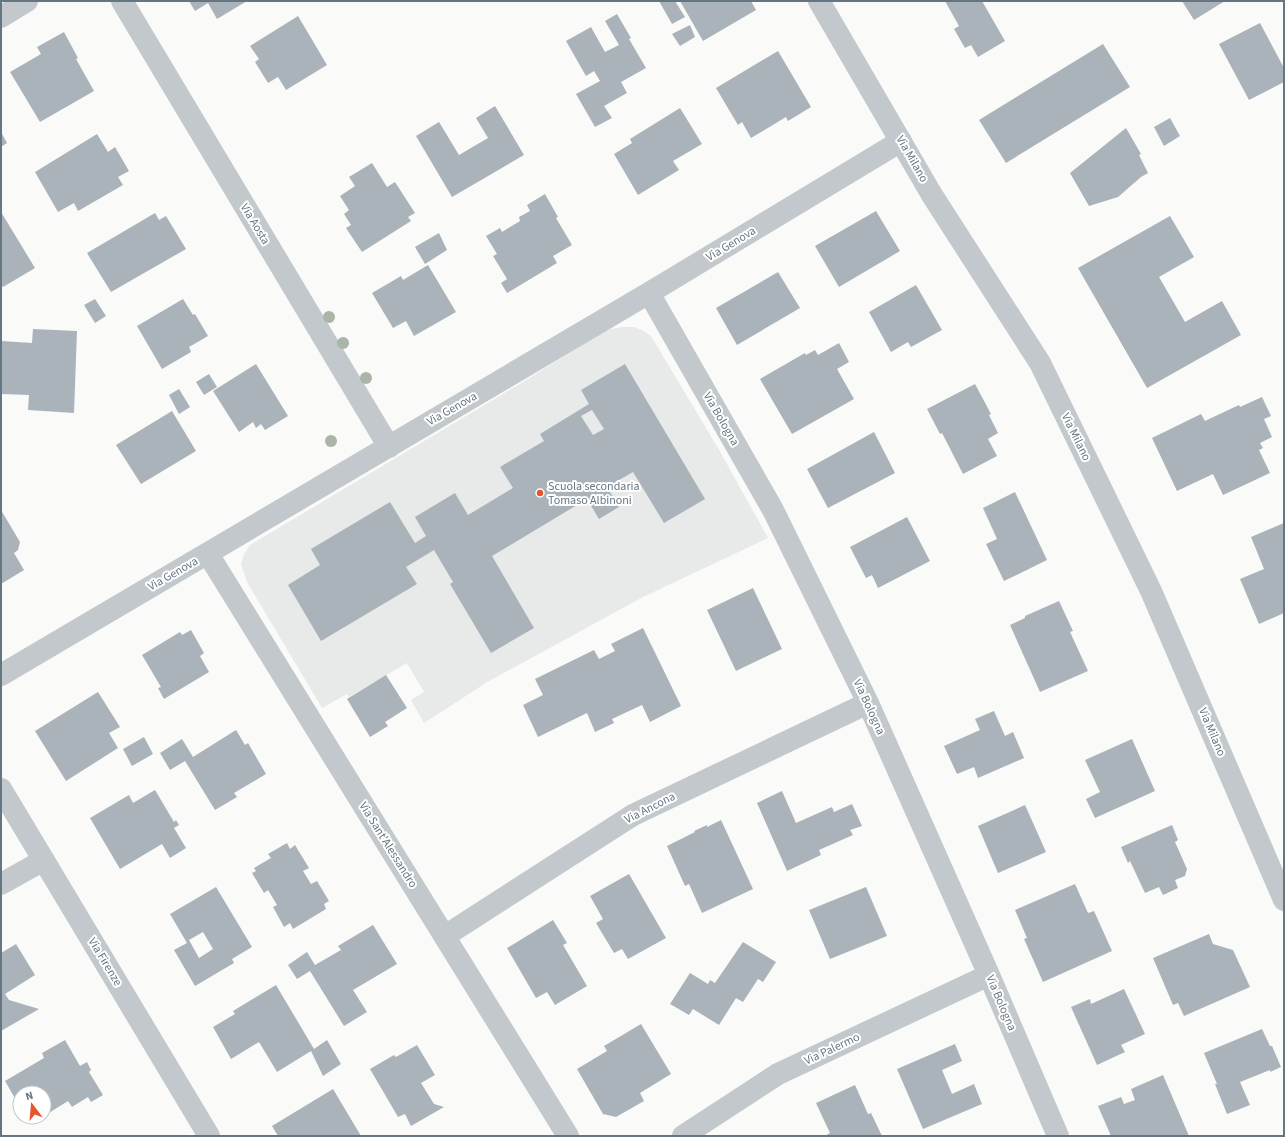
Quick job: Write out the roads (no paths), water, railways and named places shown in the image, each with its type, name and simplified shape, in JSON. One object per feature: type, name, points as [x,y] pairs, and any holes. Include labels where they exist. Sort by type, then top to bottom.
[{"type":"street","points":[[1,17],[27,1]]},
{"type":"street","name":"Via Aosta","points":[[122,1],[389,446]]},
{"type":"street","name":"Via Milano","points":[[819,1],[902,141],[932,195],[1040,363],[1151,590],[1284,900]]},
{"type":"street","name":"Via Genova","points":[[1,675],[650,293],[902,141]]},
{"type":"street","name":"Via Bologna","points":[[650,293],[773,510],[868,703],[989,975],[1058,1136]]},
{"type":"street","name":"Via Sant'Alessandro","points":[[208,554],[568,1136]]},
{"type":"street","name":"Via Ancona","points":[[445,936],[633,816],[868,703]]},
{"type":"street","name":"Via Firenze","points":[[1,789],[209,1136]]},
{"type":"street","points":[[1,884],[44,860]]},
{"type":"street","name":"Via Palermo","points":[[683,1136],[778,1074],[989,975]]},
{"type":"place","name":"Scuola secondaria Tomaso Albinoni","points":[[540,493]]}]
